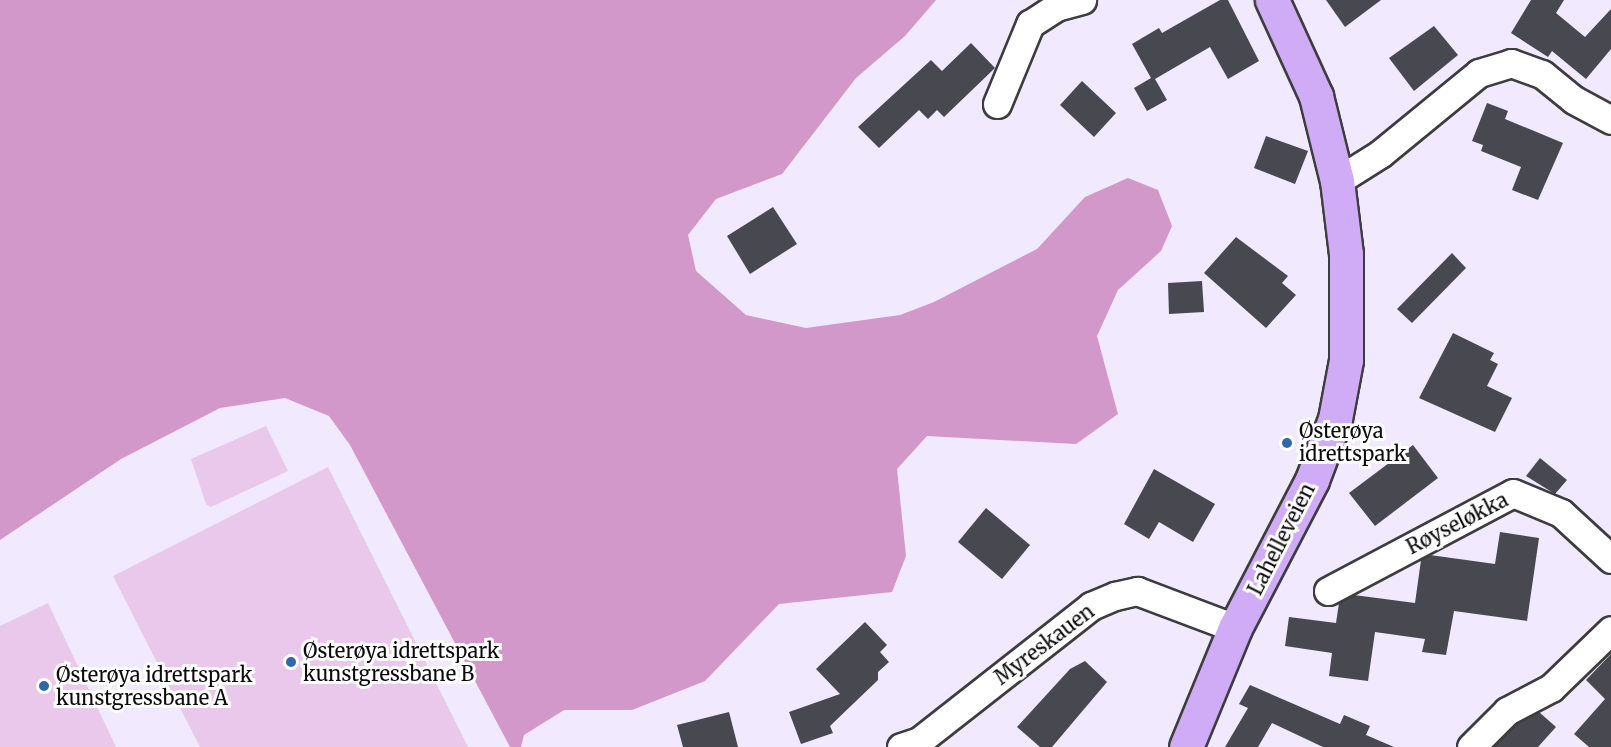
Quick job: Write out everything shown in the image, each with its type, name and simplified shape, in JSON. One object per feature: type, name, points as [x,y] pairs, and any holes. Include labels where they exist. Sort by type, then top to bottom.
[{"type":"street","points":[[997,104],[1030,24],[1056,7],[1082,0]]},
{"type":"street","name":"Lahelleveien","points":[[1186,747],[1235,628],[1312,480],[1335,419],[1348,313],[1337,181],[1316,96],[1272,0]]},
{"type":"street","points":[[1337,181],[1380,154],[1479,72],[1511,63],[1542,74],[1574,100],[1611,120]]},
{"type":"street","name":"Røyseløkka","points":[[1328,591],[1513,493],[1561,513],[1611,559]]},
{"type":"street","name":"Myreskauen","points":[[901,747],[918,741],[1091,606],[1115,596],[1137,591],[1235,628]]},
{"type":"street","points":[[1472,747],[1507,711],[1551,688],[1611,630]]},
{"type":"shaded area","points":[[0,0],[936,0],[905,36],[856,78],[782,174],[716,199],[688,235],[696,271],[746,315],[806,328],[900,315],[934,302],[1037,249],[1085,197],[1128,178],[1158,190],[1172,226],[1161,251],[1118,290],[1097,336],[1118,414],[1076,444],[927,436],[897,469],[906,556],[892,592],[779,604],[705,681],[632,710],[564,710],[524,735],[521,747],[510,747],[350,445],[329,416],[285,398],[220,408],[121,459],[0,540]]},
{"type":"shaded area","points":[[266,426],[288,471],[211,507],[206,504],[191,459]]},
{"type":"shaded area","name":"Østerøya idrettspark kunstgressbane B","points":[[328,467],[468,747],[200,747],[113,576]]},
{"type":"shaded area","name":"Østerøya idrettspark kunstgressbane A","points":[[48,603],[116,747],[0,747],[0,626]]},
{"type":"building","points":[[1220,0],[1228,0],[1259,61],[1228,79],[1210,47],[1155,79],[1167,100],[1147,111],[1134,88],[1151,78],[1132,44],[1159,28],[1162,33]]},
{"type":"building","points":[[1326,0],[1381,0],[1345,27]]},
{"type":"building","points":[[1531,0],[1564,0],[1556,13],[1585,37],[1611,9],[1611,49],[1586,79],[1552,51],[1548,57],[1511,33]]},
{"type":"building","points":[[1434,26],[1458,55],[1414,91],[1389,58]]},
{"type":"building","points":[[971,43],[995,68],[944,117],[937,110],[928,119],[919,110],[879,148],[858,127],[931,60],[942,71]]},
{"type":"building","points":[[1082,81],[1116,113],[1094,137],[1060,105]]},
{"type":"building","points":[[1487,103],[1508,111],[1505,119],[1563,143],[1538,200],[1512,190],[1521,167],[1481,151],[1483,145],[1472,141]]},
{"type":"building","points":[[1266,136],[1308,151],[1295,184],[1254,168]]},
{"type":"building","points":[[773,207],[797,244],[750,274],[727,236]]},
{"type":"building","points":[[1236,237],[1288,276],[1282,283],[1296,295],[1266,328],[1204,273]]},
{"type":"building","points":[[1452,253],[1466,268],[1412,323],[1397,309]]},
{"type":"building","points":[[1202,281],[1204,312],[1169,314],[1168,283]]},
{"type":"building","points":[[1453,333],[1494,353],[1490,360],[1498,364],[1487,386],[1512,398],[1495,432],[1419,398]]},
{"type":"building","points":[[1413,445],[1438,478],[1375,526],[1349,493]]},
{"type":"building","points":[[1540,458],[1567,480],[1555,494],[1526,476]]},
{"type":"building","points":[[1154,469],[1215,504],[1193,542],[1159,522],[1149,539],[1124,524]]},
{"type":"building","points":[[986,508],[1030,545],[1002,579],[958,542]]},
{"type":"building","points":[[1500,532],[1539,538],[1527,621],[1454,611],[1446,655],[1422,652],[1425,639],[1375,632],[1368,681],[1329,676],[1332,653],[1285,646],[1289,617],[1336,623],[1339,603],[1354,595],[1415,603],[1421,560],[1430,555],[1495,564]]},
{"type":"building","points":[[865,622],[887,645],[880,652],[889,662],[878,672],[878,680],[830,726],[833,733],[801,744],[789,712],[840,694],[816,669]]},
{"type":"building","points":[[1611,654],[1611,747],[1589,747],[1574,734],[1605,699],[1586,680]]},
{"type":"building","points":[[1085,661],[1107,682],[1052,747],[1040,747],[1017,727],[1070,669]]},
{"type":"building","points":[[1250,685],[1340,724],[1344,715],[1370,726],[1366,735],[1394,747],[1323,747],[1272,723],[1258,747],[1225,747],[1248,708],[1239,704]]},
{"type":"building","points":[[729,712],[738,747],[683,747],[677,725]]},
{"type":"building","points":[[1539,712],[1556,727],[1538,747],[1493,747],[1516,724]]},
{"type":"place","name":"Østerøya idrettspark","points":[[1287,443]]},
{"type":"place","name":"Østerøya idrettspark kunstgressbane B","points":[[291,662]]},
{"type":"place","name":"Østerøya idrettspark kunstgressbane A","points":[[44,686]]}]
